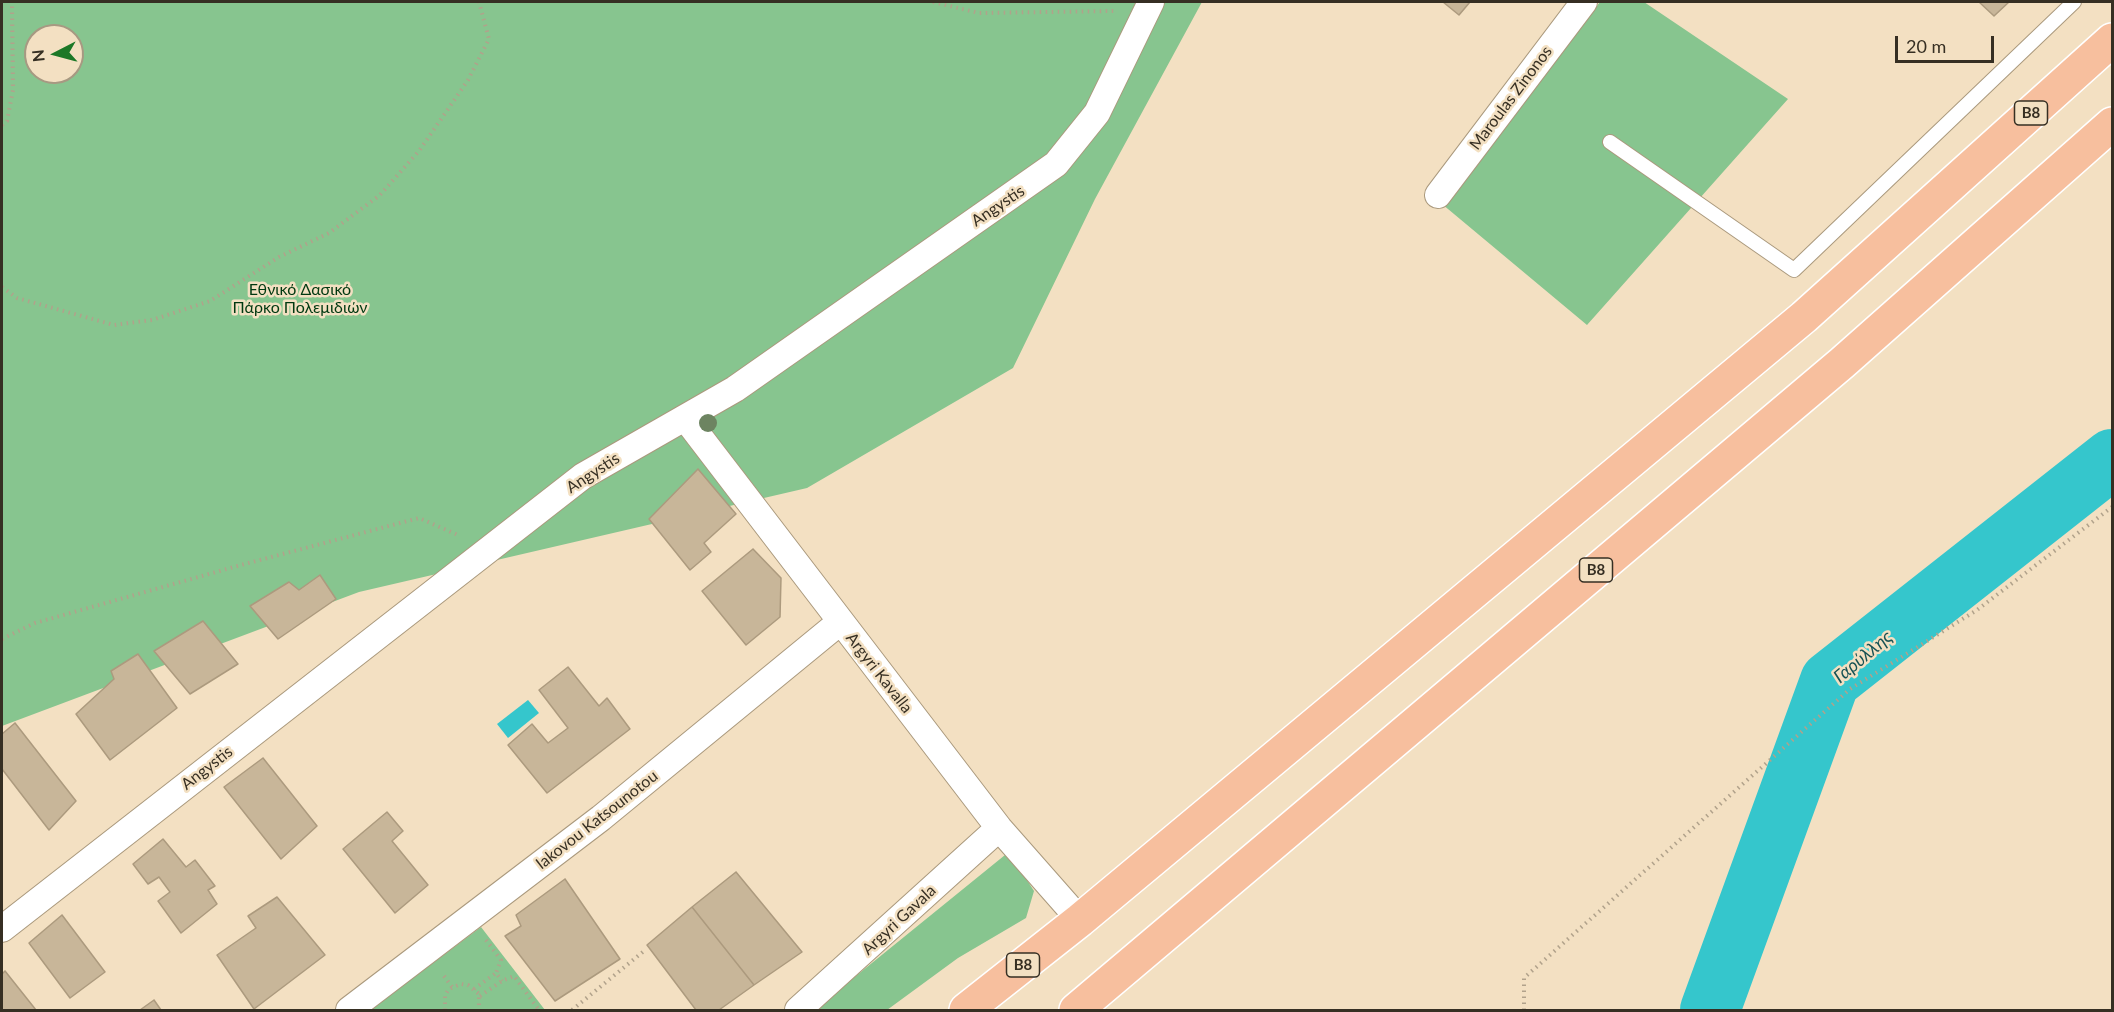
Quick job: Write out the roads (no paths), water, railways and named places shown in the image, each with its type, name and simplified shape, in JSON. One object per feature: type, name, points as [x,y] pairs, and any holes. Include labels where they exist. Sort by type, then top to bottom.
[{"type":"main road","name":"B8","points":[[966,1011],[1080,920],[1804,317],[2112,40]]},
{"type":"main road","name":"B8","points":[[1076,1011],[1842,363],[2112,124]]},
{"type":"street","name":"Maroulas Zinonos","points":[[1438,195],[1584,2]]},
{"type":"street","name":"Angystis","points":[[2,929],[583,476],[735,389],[1056,164],[1097,114],[1149,6]]},
{"type":"street","name":"Argyri Kavalla","points":[[686,419],[999,828],[1080,920]]},
{"type":"street","name":"Iakovou Katsounotou","points":[[349,1011],[601,818],[840,622]]},
{"type":"street","name":"Argyri Gavala","points":[[798,1011],[999,828]]},
{"type":"lane","points":[[1610,141],[1794,270],[2074,2]]},
{"type":"water","points":[[528,700],[539,713],[508,738],[497,724]]},
{"type":"waterway","name":"Γαρύλλης","points":[[1710,1010],[1830,681],[2112,459]]},
{"type":"park label","name":"Εθνικό Δασικό Πάρκο Πολεμιδιών","points":[[300,299]]}]
